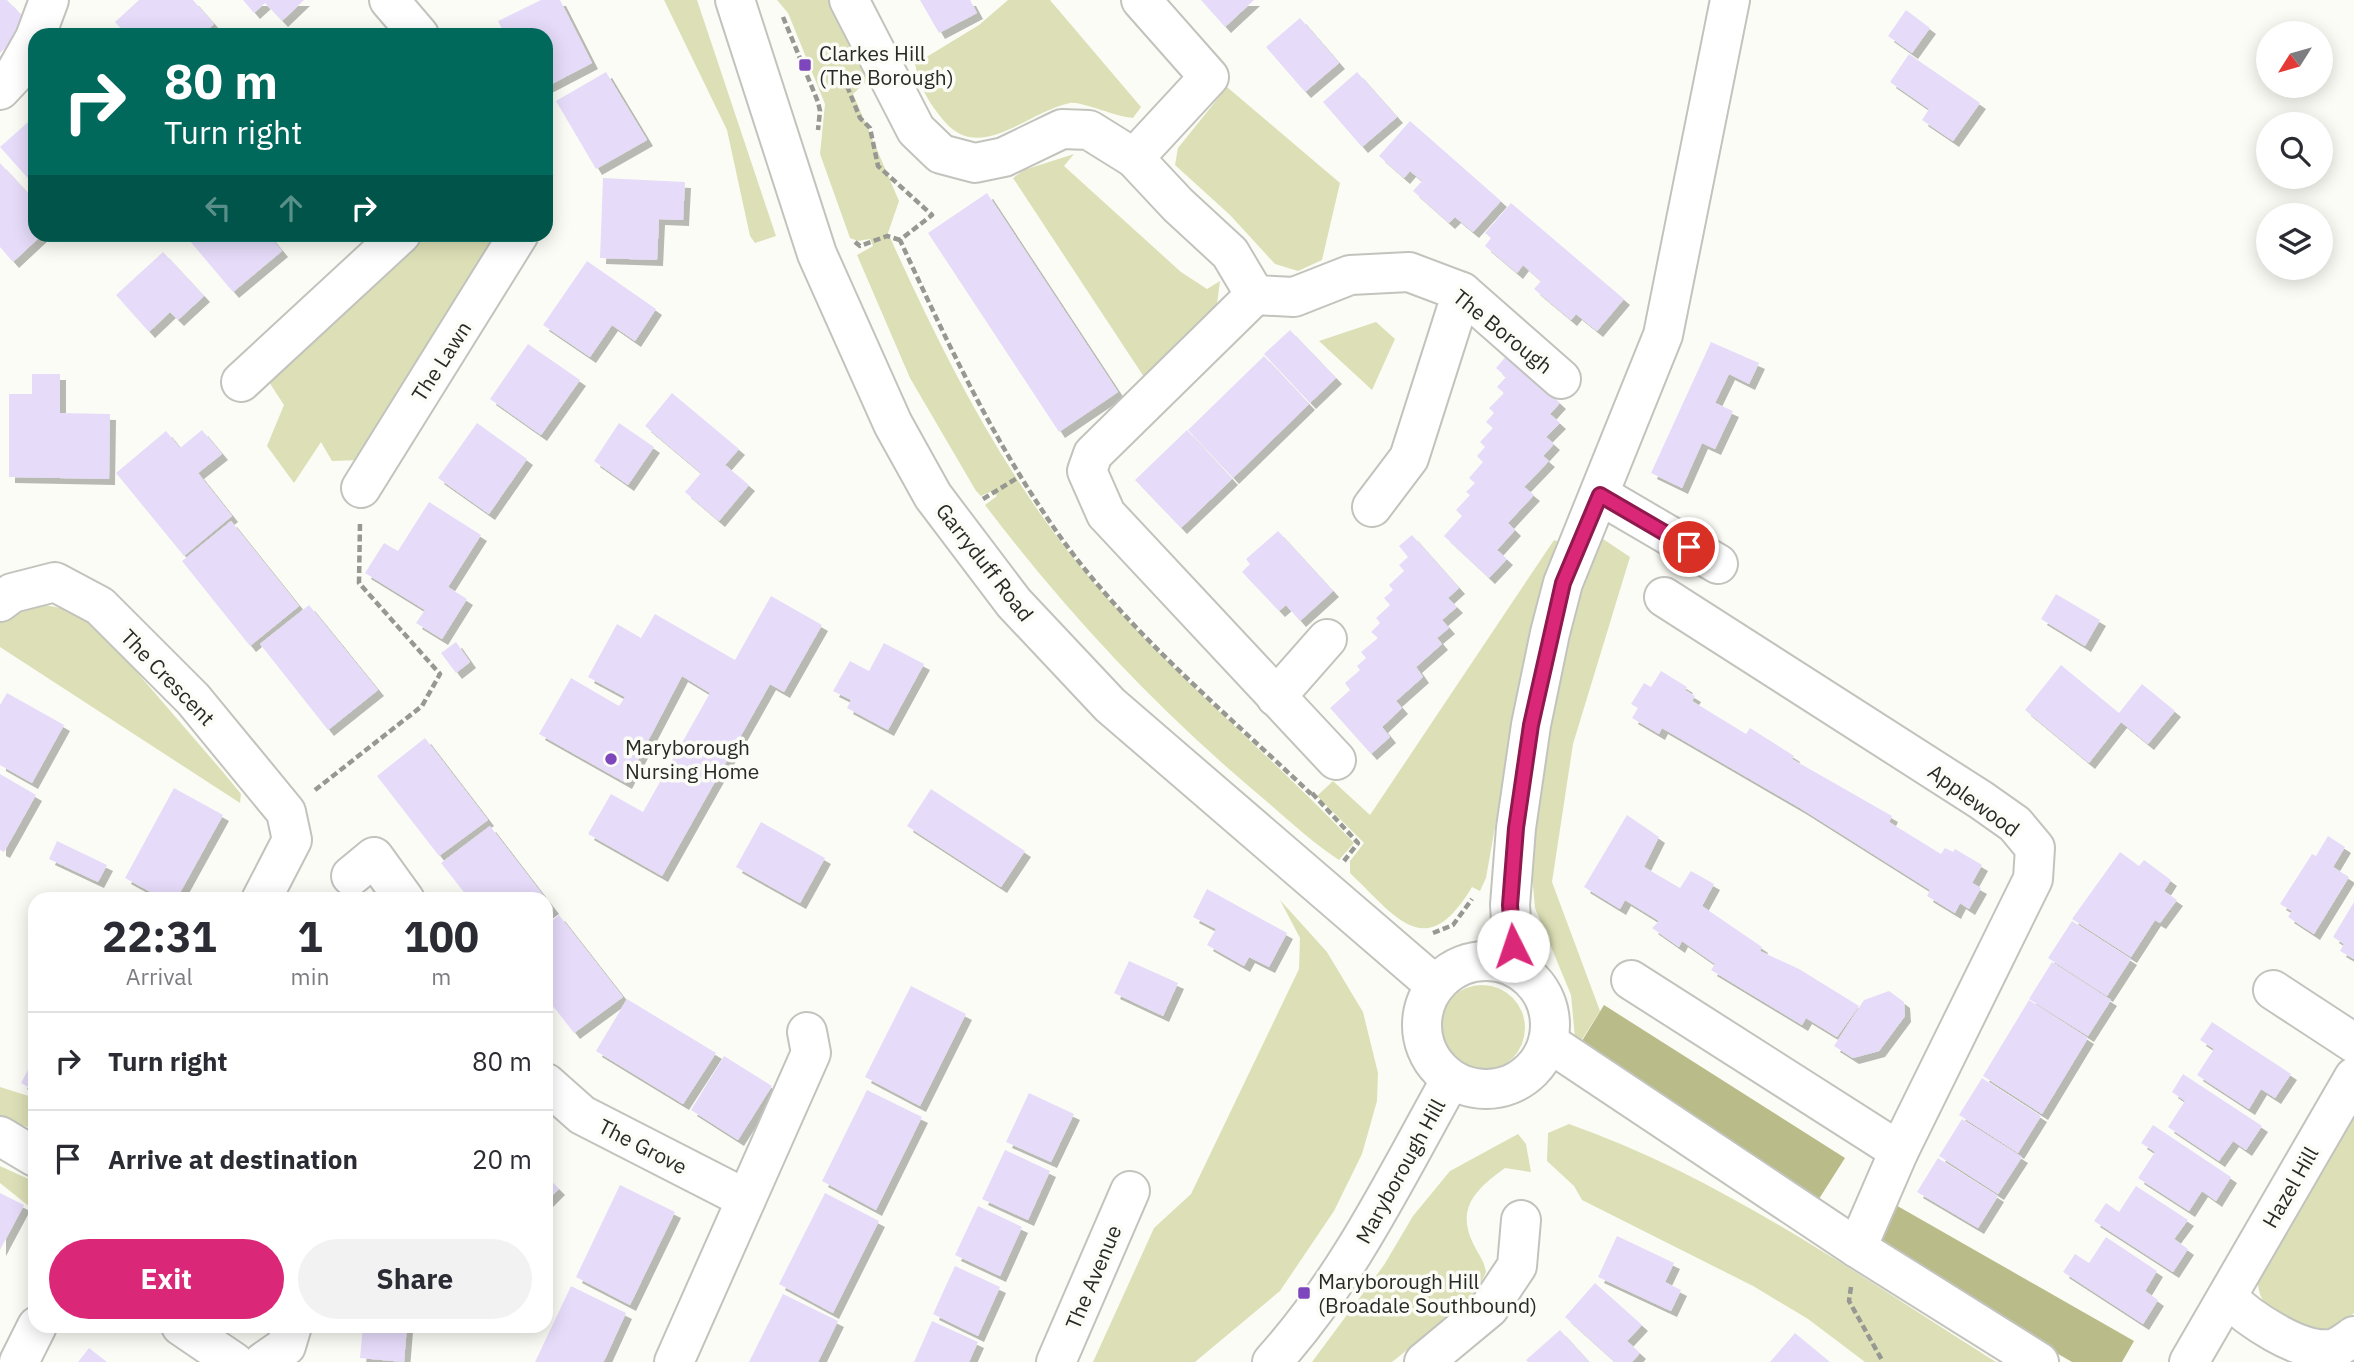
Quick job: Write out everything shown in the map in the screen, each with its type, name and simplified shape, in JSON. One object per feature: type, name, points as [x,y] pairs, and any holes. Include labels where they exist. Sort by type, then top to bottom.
[{"type":"street","points":[[39,28],[49,0]]},
{"type":"street","points":[[389,0],[413,28]]},
{"type":"street","name":"Garryduff Road","points":[[736,0],[817,254],[892,424],[933,496],[1014,603],[1110,705],[1435,985]]},
{"type":"street","points":[[849,0],[916,130],[941,154],[975,163],[1004,157],[1062,129],[1088,130],[1135,158],[1178,205],[1230,253],[1255,295],[1093,454],[1087,471],[1106,514],[1276,697],[1327,773]]},
{"type":"street","points":[[1135,158],[1209,76],[1141,0]]},
{"type":"street","points":[[1514,967],[1510,905],[1516,828],[1531,725],[1563,583],[1662,335],[1730,0]]},
{"type":"street","points":[[0,90],[14,75],[28,50]]},
{"type":"street","points":[[241,382],[392,242]]},
{"type":"street","name":"The Lawn","points":[[361,488],[514,242]]},
{"type":"street","name":"The Borough","points":[[1255,295],[1294,297],[1350,275],[1409,272],[1462,292],[1561,379]]},
{"type":"street","points":[[1372,507],[1409,458],[1462,292]]},
{"type":"street","points":[[1600,495],[1718,564]]},
{"type":"street","name":"The Crescent","points":[[0,602],[12,593],[55,582],[100,606],[193,699],[289,826]]},
{"type":"street","name":"Applewood","points":[[1664,597],[1981,800],[2015,824],[2035,848],[2033,879],[1899,1151],[1857,1248]]},
{"type":"street","points":[[1276,697],[1327,639]]},
{"type":"street","points":[[264,892],[289,826]]},
{"type":"street","points":[[351,876],[374,858],[399,892]]},
{"type":"street","points":[[1493,961],[1514,967],[1532,980],[1545,999],[1550,1020],[1548,1042],[1540,1061],[1526,1076],[1508,1086],[1489,1090],[1469,1087],[1451,1079],[1435,1064],[1425,1045],[1421,1024],[1425,1004],[1435,985],[1451,970],[1472,962],[1493,961]]},
{"type":"street","points":[[1631,980],[1899,1151]]},
{"type":"street","points":[[2273,990],[2354,1043]]},
{"type":"street","points":[[674,1362],[811,1053],[807,1032]]},
{"type":"street","points":[[1548,1042],[1857,1248],[2039,1362]]},
{"type":"street","name":"Hazel Hill","points":[[2189,1362],[2354,1077]]},
{"type":"street","name":"Maryborough Hill","points":[[1272,1362],[1317,1309],[1348,1264],[1451,1079]]},
{"type":"street","name":"The Grove","points":[[553,1089],[582,1115],[746,1199]]},
{"type":"street","points":[[0,1136],[28,1153]]},
{"type":"street","name":"The Avenue","points":[[1056,1362],[1130,1191]]},
{"type":"street","points":[[1424,1362],[1489,1308],[1517,1266],[1521,1220]]},
{"type":"street","points":[[2227,1297],[2246,1316],[2304,1345],[2335,1348],[2354,1336]]},
{"type":"street","points":[[19,1362],[34,1333]]},
{"type":"street","points":[[191,1333],[234,1362]]},
{"type":"street","points":[[263,1362],[286,1346],[290,1333]]},
{"type":"path","points":[[781,14],[820,111],[817,134]]},
{"type":"path","points":[[860,118],[870,128]]},
{"type":"path","points":[[870,242],[887,236],[900,240]]},
{"type":"path","points":[[978,503],[981,498],[985,500],[1021,475]]},
{"type":"path","points":[[289,826],[422,706],[440,674],[359,583],[361,488]]},
{"type":"path","points":[[1327,773],[1311,794],[1358,843],[1337,870]]},
{"type":"path","points":[[1857,1248],[1849,1301],[1883,1362]]},
{"type":"green space","points":[[664,0],[697,0],[776,236],[755,243],[750,236],[727,130]]},
{"type":"green space","points":[[777,0],[829,0],[870,78],[853,94],[899,201],[888,233],[949,361],[1020,483],[1046,522],[1107,598],[1354,843],[1339,860],[1305,835],[1179,724],[1078,619],[985,505],[997,496],[992,491],[981,496],[976,491],[910,378],[857,255],[873,246],[870,239],[858,241],[850,238],[820,154],[825,104],[788,13]]},
{"type":"green space","points":[[1008,0],[1050,0],[1141,107],[1133,118],[1070,103],[986,137],[970,137],[955,131],[927,97],[915,64],[979,25]]},
{"type":"green space","points":[[1227,87],[1340,183],[1322,260],[1298,271],[1275,264],[1230,215],[1175,165],[1178,148]]},
{"type":"green space","points":[[1074,154],[1064,166],[1181,272],[1207,289],[1220,281],[1217,304],[1144,377],[1013,178],[1024,170]]},
{"type":"green space","points":[[411,242],[490,242],[474,277],[360,460],[332,461],[321,442],[294,483],[267,446],[284,405],[269,382],[316,330]]},
{"type":"green space","points":[[1376,322],[1395,339],[1372,390],[1319,341]]},
{"type":"green space","points":[[1597,535],[1630,557],[1573,744],[1552,882],[1600,1011],[1576,1049],[1571,995],[1535,908],[1531,863],[1533,815],[1557,668]]},
{"type":"green space","points":[[1554,540],[1560,542],[1520,686],[1486,878],[1480,891],[1472,887],[1455,910],[1440,924],[1426,928],[1411,926],[1382,905],[1350,873],[1350,861],[1364,843],[1317,796],[1333,781],[1370,815]]},
{"type":"green space","points":[[45,605],[71,610],[91,619],[241,794],[240,803],[0,647],[0,623],[20,610]]},
{"type":"green space","points":[[1280,900],[1327,952],[1363,1012],[1378,1073],[1377,1101],[1362,1154],[1334,1211],[1280,1291],[1195,1362],[1093,1362],[1154,1228],[1191,1194],[1299,969],[1300,938]]},
{"type":"green space","points":[[1482,985],[1506,992],[1518,1004],[1525,1028],[1518,1052],[1506,1064],[1482,1071],[1458,1064],[1446,1052],[1439,1028],[1446,1004],[1458,992]]},
{"type":"green space","points":[[1604,1005],[1845,1158],[1817,1202],[1577,1049]]},
{"type":"green space","points":[[0,1087],[28,1096],[28,1127],[0,1116]]},
{"type":"green space","points":[[2354,1116],[2354,1313],[2343,1324],[2321,1333],[2288,1320],[2269,1308],[2259,1290],[2258,1277]]},
{"type":"green space","points":[[1569,1124],[1626,1146],[1736,1200],[1996,1362],[1865,1362],[1808,1319],[1753,1286],[1582,1200],[1574,1186],[1547,1161],[1548,1133]]},
{"type":"green space","points":[[1518,1134],[1526,1144],[1531,1172],[1505,1168],[1479,1190],[1469,1208],[1468,1229],[1486,1272],[1477,1291],[1392,1362],[1312,1362],[1384,1265],[1413,1216],[1450,1171]]},
{"type":"green space","points":[[0,1166],[28,1179],[28,1205],[0,1183]]},
{"type":"green space","points":[[1894,1204],[2134,1341],[2122,1362],[2072,1362],[1869,1245]]},
{"type":"building","points":[[0,0],[7,0],[30,24],[0,53]]},
{"type":"building","points":[[139,0],[193,0],[214,24],[210,28],[121,28],[115,22]]},
{"type":"building","points":[[243,0],[304,0],[282,21],[265,3],[254,13]]},
{"type":"building","points":[[541,0],[560,0],[592,63],[553,83],[553,28],[502,28],[498,21]]},
{"type":"building","points":[[920,0],[970,0],[977,13],[939,33]]},
{"type":"building","points":[[1201,0],[1254,0],[1225,27]]},
{"type":"building","points":[[1906,10],[1930,28],[1912,53],[1888,36]]},
{"type":"building","points":[[1300,18],[1339,63],[1305,92],[1266,47]]},
{"type":"building","points":[[1909,54],[1980,103],[1953,141],[1922,120],[1929,109],[1890,82]]},
{"type":"building","points":[[606,72],[647,140],[596,169],[556,101]]},
{"type":"building","points":[[1357,72],[1397,117],[1362,147],[1323,102]]},
{"type":"building","points":[[1410,121],[1501,201],[1473,232],[1455,217],[1449,223],[1413,191],[1422,181],[1410,171],[1404,178],[1379,156]]},
{"type":"building","points":[[28,122],[28,178],[0,147]]},
{"type":"building","points":[[0,163],[28,193],[28,242],[34,242],[13,262],[0,247]]},
{"type":"building","points":[[603,178],[685,182],[683,220],[659,219],[657,260],[600,258]]},
{"type":"building","points":[[987,193],[1118,392],[1059,432],[928,233]]},
{"type":"building","points":[[1511,203],[1624,299],[1597,331],[1576,314],[1571,320],[1534,289],[1541,281],[1523,265],[1517,273],[1485,246],[1491,238],[1485,233]]},
{"type":"building","points":[[191,242],[275,242],[282,251],[233,292]]},
{"type":"building","points":[[163,252],[204,296],[178,320],[170,312],[149,332],[116,295]]},
{"type":"building","points":[[587,261],[656,309],[635,341],[612,325],[590,357],[543,325]]},
{"type":"building","points":[[1290,330],[1336,378],[1310,403],[1264,354]]},
{"type":"building","points":[[1711,342],[1759,363],[1749,384],[1729,374],[1715,403],[1733,411],[1715,449],[1702,443],[1682,488],[1651,473]]},
{"type":"building","points":[[528,344],[580,380],[541,435],[490,399]]},
{"type":"building","points":[[1507,355],[1560,403],[1550,414],[1560,423],[1546,437],[1554,444],[1543,456],[1549,461],[1524,487],[1534,495],[1508,523],[1515,530],[1497,550],[1507,559],[1489,578],[1444,536],[1462,516],[1456,510],[1470,495],[1466,492],[1475,483],[1469,478],[1483,462],[1477,456],[1485,447],[1480,442],[1493,428],[1486,422],[1494,413],[1489,408],[1504,393],[1497,387],[1506,377],[1496,368]]},
{"type":"building","points":[[1264,356],[1309,404],[1233,478],[1188,430]]},
{"type":"building","points":[[32,374],[60,374],[60,413],[110,414],[109,479],[9,477],[9,394],[32,394]]},
{"type":"building","points":[[672,393],[739,449],[725,465],[749,485],[719,521],[685,492],[701,473],[645,426]]},
{"type":"building","points":[[477,423],[527,459],[489,514],[438,478]]},
{"type":"building","points":[[619,423],[654,447],[628,485],[594,461]]},
{"type":"building","points":[[202,430],[222,454],[198,473],[232,516],[184,556],[116,473],[166,431],[180,448]]},
{"type":"building","points":[[1187,430],[1232,479],[1181,528],[1135,480]]},
{"type":"building","points":[[429,502],[481,535],[448,587],[467,599],[442,639],[416,623],[425,610],[365,573],[384,543],[398,551]]},
{"type":"building","points":[[231,521],[299,606],[250,646],[182,561]]},
{"type":"building","points":[[1278,531],[1333,591],[1300,621],[1286,605],[1279,611],[1242,572],[1250,564],[1246,559]]},
{"type":"building","points":[[1412,535],[1459,588],[1448,598],[1457,607],[1442,620],[1449,628],[1437,638],[1442,644],[1416,667],[1423,677],[1396,701],[1402,708],[1382,727],[1390,737],[1371,754],[1330,708],[1350,690],[1345,683],[1360,670],[1357,666],[1366,658],[1361,652],[1378,638],[1371,632],[1380,623],[1376,618],[1390,605],[1384,598],[1393,590],[1389,585],[1404,571],[1399,565],[1408,557],[1399,546]]},
{"type":"building","points":[[2056,594],[2100,620],[2085,646],[2041,619]]},
{"type":"building","name":"Maryborough Nursing Home","points":[[771,596],[822,625],[784,692],[770,684],[662,876],[588,834],[611,794],[643,812],[710,693],[682,676],[626,783],[539,734],[571,678],[619,706],[625,697],[588,677],[617,624],[641,638],[655,614],[735,660]]},
{"type":"building","points":[[309,605],[378,690],[328,730],[260,644]]},
{"type":"building","points":[[456,642],[470,662],[456,673],[441,653]]},
{"type":"building","points":[[884,643],[924,664],[888,730],[847,708],[851,700],[833,691],[850,661],[869,671]]},
{"type":"building","points":[[2061,665],[2119,713],[2142,684],[2175,711],[2148,744],[2121,722],[2089,763],[2025,710]]},
{"type":"building","points":[[1661,671],[1687,687],[1685,690],[1695,696],[1692,701],[1746,734],[1750,728],[1794,756],[1792,759],[1892,816],[1889,822],[1941,854],[1945,848],[1953,852],[1955,849],[1982,865],[1972,883],[1981,888],[1969,909],[1960,903],[1955,913],[1927,896],[1930,890],[1800,808],[1662,728],[1659,734],[1632,718],[1638,708],[1631,704],[1644,683],[1651,687]]},
{"type":"building","points":[[7,693],[64,725],[32,783],[0,765],[0,705]]},
{"type":"building","points":[[425,738],[488,820],[439,856],[377,776]]},
{"type":"building","points":[[0,774],[36,795],[4,852],[0,850]]},
{"type":"building","points":[[174,788],[223,815],[180,892],[150,892],[125,878]]},
{"type":"building","points":[[931,789],[1025,851],[1001,887],[907,826]]},
{"type":"building","points":[[1627,815],[1659,837],[1644,867],[1680,888],[1691,871],[1714,884],[1702,906],[1762,947],[1760,951],[1799,969],[1859,1006],[1837,1037],[1806,1018],[1802,1025],[1711,970],[1715,964],[1682,941],[1679,947],[1652,928],[1659,921],[1625,900],[1620,909],[1584,887]]},
{"type":"building","points":[[761,822],[825,858],[800,903],[736,867]]},
{"type":"building","points":[[490,826],[541,892],[464,892],[441,863]]},
{"type":"building","points":[[2328,836],[2345,847],[2333,867],[2349,877],[2314,934],[2288,917],[2292,911],[2280,904],[2312,854],[2316,856]]},
{"type":"building","points":[[57,841],[107,865],[98,882],[49,859]]},
{"type":"building","points":[[2120,852],[2139,866],[2144,860],[2171,880],[2164,891],[2177,900],[2160,923],[2155,920],[2131,957],[2072,919]]},
{"type":"building","points":[[1207,889],[1287,933],[1269,967],[1249,957],[1244,966],[1207,945],[1216,929],[1193,917]]},
{"type":"building","points":[[2354,902],[2354,959],[2340,951],[2344,944],[2333,937]]},
{"type":"building","points":[[559,915],[623,997],[574,1033],[553,1006],[553,920]]},
{"type":"building","points":[[2072,921],[2131,959],[2107,996],[2048,958]]},
{"type":"building","points":[[1129,961],[1178,983],[1163,1016],[1114,993]]},
{"type":"building","points":[[2052,962],[2111,1000],[2088,1036],[2029,999]]},
{"type":"building","points":[[911,986],[966,1014],[920,1106],[865,1077]]},
{"type":"building","points":[[1889,991],[1904,1002],[1905,1016],[1879,1051],[1853,1058],[1834,1046],[1864,1000]]},
{"type":"building","points":[[627,999],[716,1053],[683,1104],[596,1051]]},
{"type":"building","points":[[2029,1000],[2088,1038],[2042,1114],[1983,1076]]},
{"type":"building","points":[[2212,1022],[2291,1074],[2275,1098],[2261,1089],[2249,1109],[2197,1075],[2214,1049],[2200,1040]]},
{"type":"building","points":[[724,1056],[772,1086],[738,1140],[691,1110]]},
{"type":"building","points":[[28,1070],[28,1087],[21,1083]]},
{"type":"building","points":[[2183,1074],[2262,1126],[2246,1150],[2233,1141],[2219,1161],[2168,1127],[2185,1101],[2172,1092]]},
{"type":"building","points":[[1982,1078],[2041,1116],[2018,1153],[1959,1115]]},
{"type":"building","points":[[867,1090],[922,1117],[876,1210],[822,1181]]},
{"type":"building","points":[[1029,1093],[1074,1114],[1051,1162],[1006,1142]]},
{"type":"building","points":[[1962,1119],[2022,1157],[1998,1194],[1939,1156]]},
{"type":"building","points":[[2153,1125],[2231,1177],[2216,1201],[2202,1191],[2189,1211],[2138,1178],[2155,1152],[2141,1143]]},
{"type":"building","points":[[1005,1150],[1050,1171],[1028,1220],[982,1199]]},
{"type":"building","points":[[1938,1158],[1998,1196],[1978,1228],[1917,1192]]},
{"type":"building","points":[[553,1183],[559,1189],[553,1195]]},
{"type":"building","points":[[620,1185],[675,1212],[630,1305],[576,1277]]},
{"type":"building","points":[[2136,1186],[2188,1220],[2174,1239],[2188,1249],[2173,1272],[2094,1221],[2106,1203],[2119,1212]]},
{"type":"building","points":[[0,1193],[24,1205],[0,1250]]},
{"type":"building","points":[[825,1193],[879,1221],[833,1313],[779,1284]]},
{"type":"building","points":[[978,1206],[1022,1227],[1000,1276],[955,1255]]},
{"type":"building","points":[[1617,1236],[1674,1263],[1665,1282],[1681,1290],[1671,1311],[1598,1277]]},
{"type":"building","points":[[2106,1237],[2157,1271],[2145,1291],[2158,1300],[2143,1324],[2063,1272],[2075,1254],[2089,1263]]},
{"type":"building","points":[[955,1266],[1000,1287],[978,1336],[933,1314]]},
{"type":"building","points":[[1595,1283],[1642,1325],[1627,1341],[1640,1353],[1632,1362],[1615,1362],[1565,1317]]},
{"type":"building","points":[[571,1286],[626,1313],[603,1362],[535,1362],[549,1333],[553,1333],[553,1324]]},
{"type":"building","points":[[783,1294],[838,1321],[818,1362],[749,1362]]},
{"type":"building","points":[[932,1321],[978,1342],[969,1362],[914,1362]]},
{"type":"building","points":[[1560,1330],[1589,1362],[1526,1360]]},
{"type":"building","points":[[362,1333],[406,1333],[404,1362],[360,1358]]},
{"type":"building","points":[[1795,1333],[1830,1362],[1770,1362]]},
{"type":"building","points":[[89,1348],[107,1362],[78,1362]]},
{"type":"place","name":"Clarkes Hill (The Borough)","points":[[805,65]]},
{"type":"place","name":"Maryborough Nursing Home","points":[[611,759]]},
{"type":"place","name":"Maryborough Hill (Broadale Southbound)","points":[[1304,1293]]},
{"type":"route","points":[[1513,946],[1510,905],[1516,828],[1531,725],[1563,583],[1600,495],[1689,547]]}]
